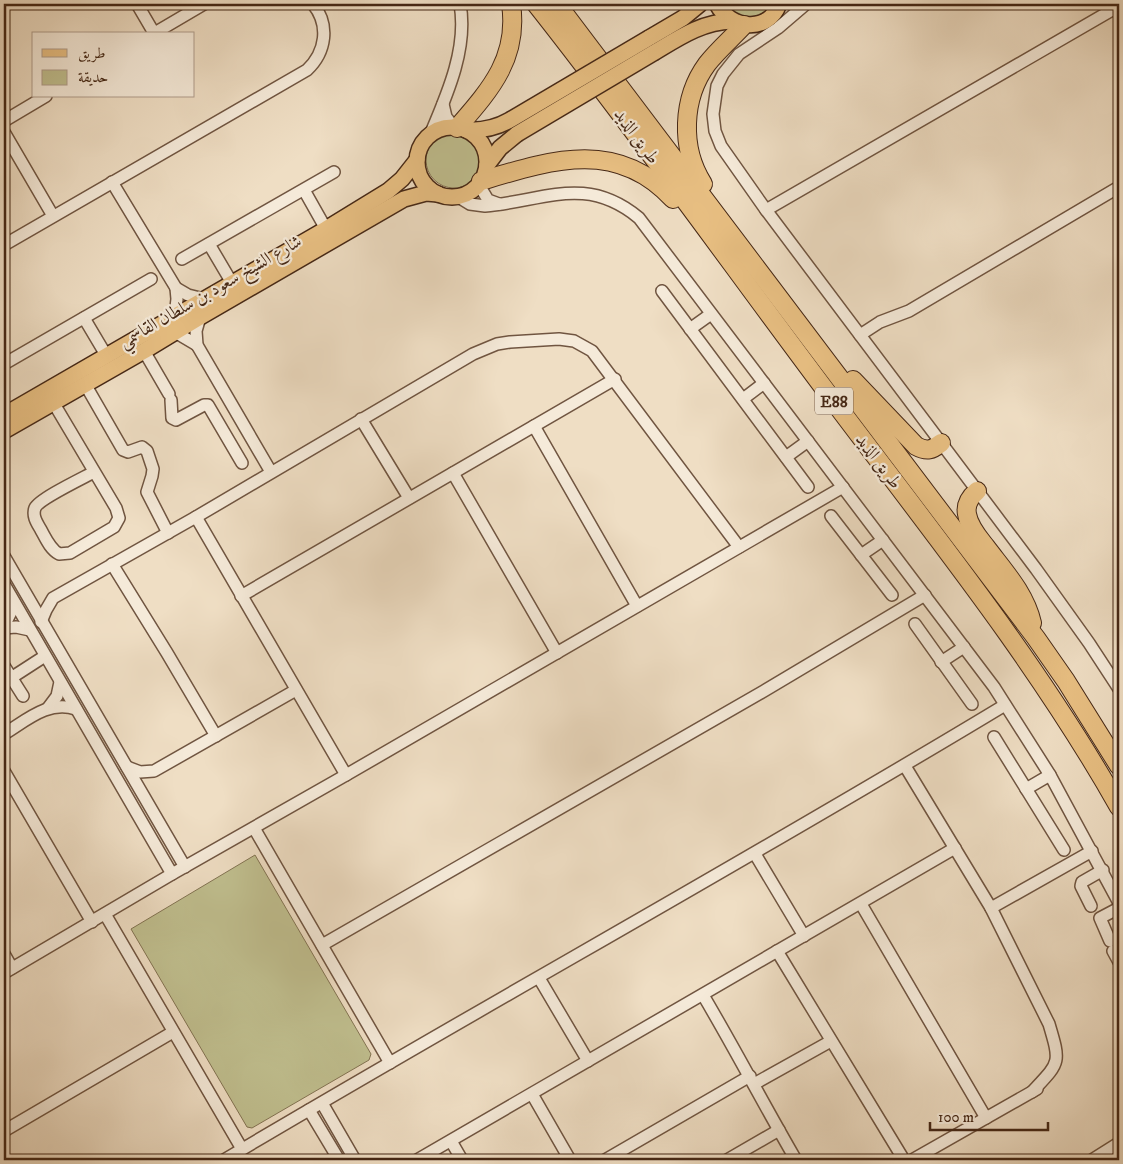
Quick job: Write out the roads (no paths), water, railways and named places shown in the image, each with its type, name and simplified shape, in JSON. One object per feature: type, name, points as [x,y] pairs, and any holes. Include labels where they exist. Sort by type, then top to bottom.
[{"type":"highway","points":[[459,128],[502,68],[509,50],[512,32],[511,4]]},
{"type":"highway","name":"طريق الذيد","points":[[536,4],[602,88],[1020,650],[1078,736],[1119,806]]},
{"type":"highway","name":"طريق الذيد","points":[[557,4],[1036,638],[1080,702],[1119,766]]},
{"type":"highway","points":[[738,23],[707,65],[697,82],[690,100],[687,139],[691,159],[698,177],[709,194],[780,288],[813,342]]},
{"type":"highway","points":[[482,177],[542,165],[592,158],[611,160],[645,174],[660,185],[673,199],[748,298],[798,353]]},
{"type":"highway","points":[[827,361],[846,374],[864,391],[916,446],[924,450],[930,450],[941,443]]},
{"type":"highway","points":[[978,492],[971,497],[967,504],[967,514],[974,531],[1018,588],[1029,610],[1036,638]]},
{"type":"main road","points":[[700,4],[652,45],[517,134],[500,148],[482,177],[469,192],[457,196],[438,194],[422,180],[417,160],[420,149],[430,135],[438,130],[459,128],[485,130],[502,124],[652,45],[710,23],[754,24],[764,21],[772,16],[779,4]]},
{"type":"main road","points":[[717,4],[723,14],[738,23]]},
{"type":"main road","points":[[459,128],[480,141],[484,148],[482,177]]},
{"type":"main road","name":"شارع الشيخ سعود بن سلطان القاسمي","points":[[4,415],[326,229],[392,187],[402,179],[417,160]]},
{"type":"main road","name":"شارع الشيخ سعود بن سلطان القاسمي","points":[[4,431],[404,199],[426,193],[438,194]]},
{"type":"main road","points":[[200,317],[209,305],[209,302],[204,299]]},
{"type":"street","points":[[137,4],[152,32]]},
{"type":"street","points":[[156,32],[204,4]]},
{"type":"street","points":[[4,245],[312,66],[319,55],[324,24],[320,13],[312,4]]},
{"type":"street","points":[[430,135],[443,104],[460,42],[462,24],[460,4]]},
{"type":"street","points":[[806,4],[778,28],[734,58],[722,74],[714,98],[714,122],[720,146],[1063,606],[1119,689]]},
{"type":"street","points":[[766,210],[1119,6]]},
{"type":"street","points":[[4,121],[43,98]]},
{"type":"street","points":[[443,104],[446,117],[459,128]]},
{"type":"street","points":[[4,132],[53,216]]},
{"type":"street","points":[[182,259],[334,172]]},
{"type":"street","points":[[482,177],[488,200],[500,204]]},
{"type":"street","points":[[112,182],[176,288],[175,316]]},
{"type":"street","points":[[860,335],[880,322],[909,311],[1119,186]]},
{"type":"street","points":[[304,190],[326,229]]},
{"type":"street","points":[[457,196],[478,206],[485,206],[577,192],[604,197],[617,202],[639,218],[964,647],[1050,775],[1119,902]]},
{"type":"street","points":[[209,244],[232,283]]},
{"type":"street","points":[[4,364],[151,278]]},
{"type":"street","points":[[176,288],[188,295],[204,299]]},
{"type":"street","points":[[662,291],[808,487]]},
{"type":"street","points":[[690,329],[711,314]]},
{"type":"street","points":[[200,317],[196,331],[197,345],[271,472]]},
{"type":"street","points":[[84,318],[106,356]]},
{"type":"street","points":[[174,332],[197,345]]},
{"type":"street","points":[[41,622],[53,598],[196,517],[473,354],[497,344],[510,342],[559,339],[574,341],[592,352],[615,379],[740,547]]},
{"type":"street","points":[[144,351],[170,397],[172,418],[176,420],[204,405],[208,405],[242,462]]},
{"type":"street","points":[[242,596],[615,379]]},
{"type":"street","points":[[743,399],[764,383]]},
{"type":"street","points":[[85,384],[123,450],[128,452],[142,447],[146,449],[153,473],[147,492],[168,532]]},
{"type":"street","points":[[53,402],[118,512],[118,523],[114,527],[70,553],[59,554],[51,547],[37,523],[34,513],[35,508],[43,500],[94,472]]},
{"type":"street","points":[[361,419],[409,498]]},
{"type":"street","points":[[534,426],[637,606]]},
{"type":"street","points":[[786,457],[808,441]]},
{"type":"street","points":[[453,473],[557,653]]},
{"type":"street","points":[[4,954],[8,971],[172,874],[843,487]]},
{"type":"street","points":[[831,516],[892,595]]},
{"type":"street","points":[[196,517],[346,775]]},
{"type":"street","points":[[861,554],[883,540]]},
{"type":"street","points":[[4,556],[185,867]]},
{"type":"street","points":[[112,564],[216,736]]},
{"type":"street","points":[[4,584],[172,874]]},
{"type":"street","points":[[24,591],[38,598],[53,598]]},
{"type":"street","points":[[322,945],[764,691],[925,595]]},
{"type":"street","points":[[16,604],[4,627],[30,630]]},
{"type":"street","points":[[915,624],[972,704]]},
{"type":"street","points":[[942,662],[964,647]]},
{"type":"street","points":[[11,678],[45,656]]},
{"type":"street","points":[[4,666],[23,696]]},
{"type":"street","points":[[48,708],[56,696],[60,682]]},
{"type":"street","points":[[127,767],[140,772],[154,771],[296,690]]},
{"type":"street","points":[[4,734],[48,708],[62,706],[76,709]]},
{"type":"street","points":[[224,1160],[755,854],[1005,706]]},
{"type":"street","points":[[994,737],[1064,850]]},
{"type":"street","points":[[905,766],[991,908],[1060,1040],[1062,1059],[1054,1077],[1035,1090],[912,1160]]},
{"type":"street","points":[[4,771],[92,922]]},
{"type":"street","points":[[143,796],[154,771]]},
{"type":"street","points":[[1026,789],[1050,775]]},
{"type":"street","points":[[254,828],[390,1063]]},
{"type":"street","points":[[417,1160],[955,848]]},
{"type":"street","points":[[991,908],[1092,851]]},
{"type":"street","points":[[755,854],[804,936]]},
{"type":"street","points":[[1091,906],[1081,886],[1082,882],[1103,870]]},
{"type":"street","points":[[861,904],[986,1118]]},
{"type":"street","points":[[1119,908],[1100,918],[1119,962]]},
{"type":"street","points":[[105,914],[242,1149]]},
{"type":"street","points":[[777,952],[904,1160]]},
{"type":"street","points":[[539,978],[588,1061]]},
{"type":"street","points":[[703,995],[796,1160]]},
{"type":"street","points":[[4,1131],[173,1032]]},
{"type":"street","points":[[605,1160],[752,1080],[831,1041]]},
{"type":"street","points":[[532,1094],[570,1160]]},
{"type":"street","points":[[322,1103],[355,1160]]},
{"type":"street","points":[[309,1110],[339,1160]]},
{"type":"street","points":[[727,1160],[779,1130]]},
{"type":"street","points":[[451,1141],[462,1160]]},
{"type":"street","points":[[1092,1160],[1119,1143]]}]
